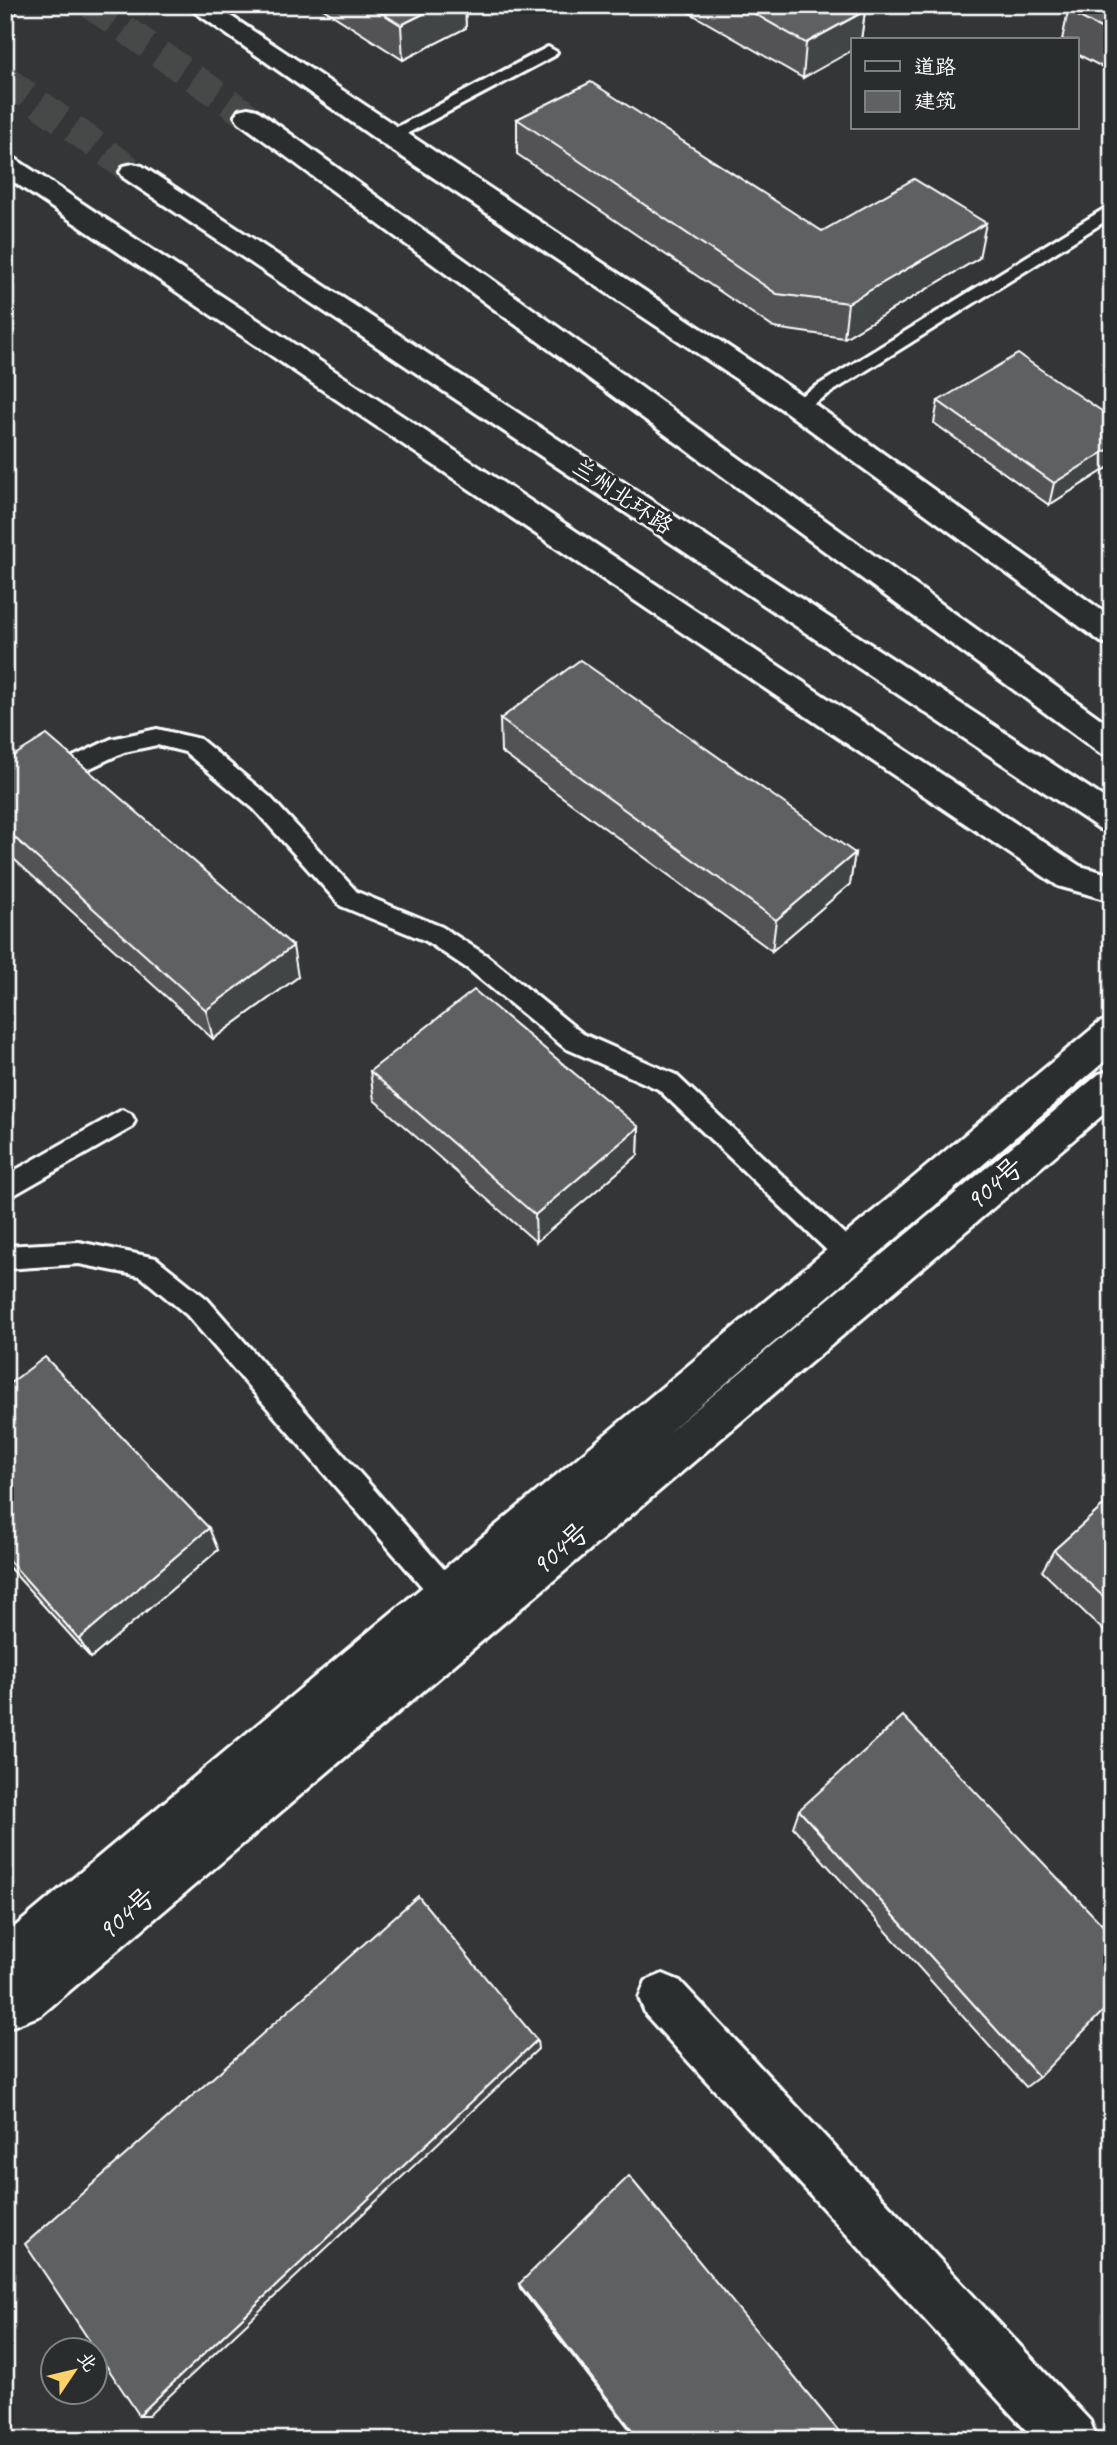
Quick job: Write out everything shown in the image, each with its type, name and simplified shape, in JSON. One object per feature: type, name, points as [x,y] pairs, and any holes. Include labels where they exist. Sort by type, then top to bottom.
[{"type":"main road","points":[[197,5],[389,136],[796,405],[1112,634]]},
{"type":"main road","points":[[248,117],[1112,744]]},
{"type":"main road","points":[[5,164],[1070,877],[1112,888]]},
{"type":"main road","name":"兰州北环路","points":[[133,172],[1112,820]]},
{"type":"main road","points":[[5,1958],[19,1954],[1112,1033]]},
{"type":"main road","name":"904号","points":[[5,2005],[24,1998],[1112,1085]]},
{"type":"main road","points":[[663,1998],[1071,2440]]},
{"type":"lane","points":[[389,136],[548,52]]},
{"type":"lane","points":[[796,405],[1112,209]]},
{"type":"lane","points":[[5,799],[119,746],[157,737],[192,745],[262,803],[349,899],[435,934],[477,962],[574,1041],[667,1083],[849,1255]]},
{"type":"lane","points":[[5,1189],[122,1121]]},
{"type":"lane","points":[[5,1258],[79,1254],[147,1266],[197,1307],[447,1594]]},
{"type":"building","points":[[369,5],[441,5],[401,25]]},
{"type":"building","points":[[739,5],[855,5],[865,11],[806,43]]},
{"type":"building","points":[[1077,5],[1112,5],[1112,34],[1068,11]]},
{"type":"building","points":[[591,82],[822,231],[914,179],[986,223],[848,303],[777,294],[517,119]]},
{"type":"building","points":[[1018,354],[1112,418],[1112,447],[1054,483],[938,401]]},
{"type":"building","points":[[580,660],[855,853],[776,920],[500,719]]},
{"type":"building","points":[[47,735],[293,946],[206,1010],[5,829],[5,761]]},
{"type":"building","points":[[474,990],[639,1127],[535,1215],[370,1071]]},
{"type":"building","points":[[45,1357],[209,1528],[79,1639],[5,1556],[5,1387]]},
{"type":"building","points":[[1112,1498],[1112,1605],[1054,1550]]},
{"type":"building","points":[[903,1716],[1112,1935],[1112,2002],[1039,2077],[799,1810]]},
{"type":"building","points":[[418,1896],[537,2040],[139,2415],[108,2368],[108,2336],[86,2336],[25,2244]]},
{"type":"building","points":[[629,2176],[846,2440],[640,2440],[519,2284]]},
{"type":"tunnel","points":[[91,5],[248,116]]},
{"type":"tunnel","points":[[5,79],[133,172]]}]
